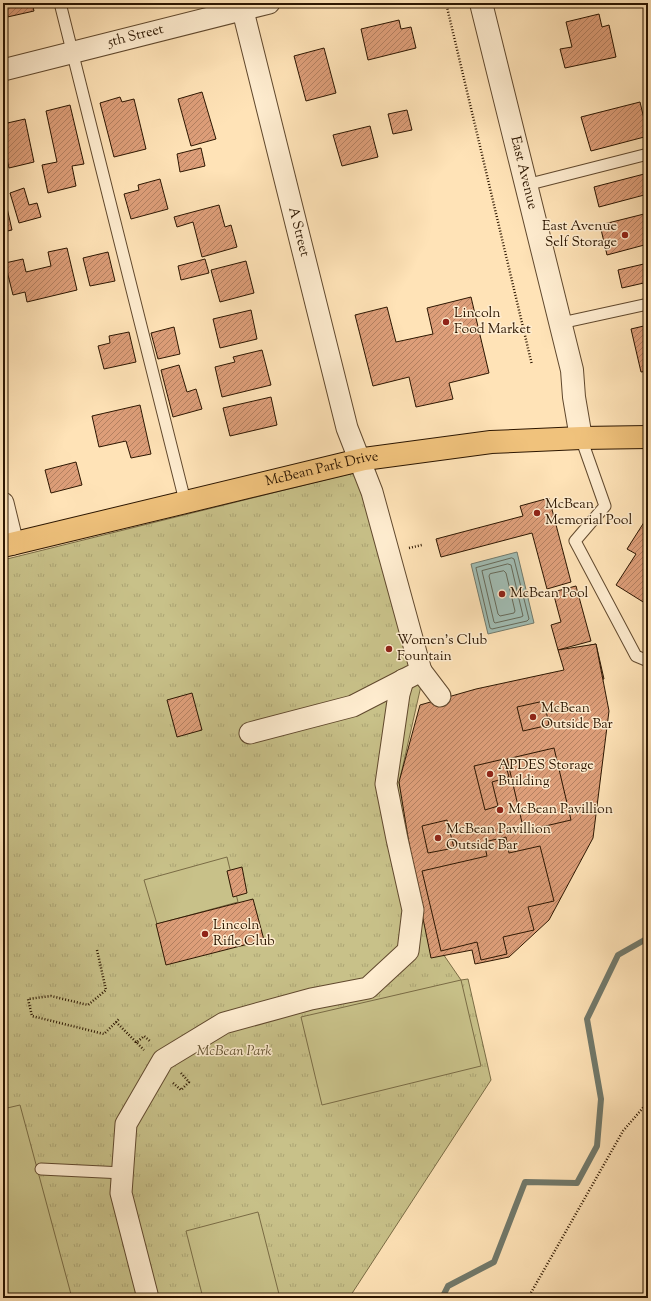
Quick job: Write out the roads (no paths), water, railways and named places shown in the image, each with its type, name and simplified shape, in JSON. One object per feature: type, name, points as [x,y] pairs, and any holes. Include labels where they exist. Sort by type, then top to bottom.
[{"type":"main road","name":"McBean Park Drive","points":[[8,545],[185,501],[360,460],[491,442],[648,437]]},
{"type":"street","name":"5th Street","points":[[3,70],[72,53],[242,6],[269,3]]},
{"type":"street","name":"East Avenue","points":[[481,3],[572,370],[574,397],[581,438]]},
{"type":"street","name":"A Street","points":[[242,6],[347,428],[372,492],[412,675]]},
{"type":"street","points":[[3,503],[8,545]]},
{"type":"street","points":[[412,675],[440,696]]},
{"type":"street","points":[[250,733],[353,706],[412,675]]},
{"type":"street","points":[[148,1298],[122,1193],[126,1124],[165,1073],[163,1060],[224,1023],[311,999],[368,988],[408,951],[413,910],[386,784],[399,694],[412,675]]},
{"type":"lane","points":[[60,3],[185,501]]},
{"type":"lane","points":[[526,184],[648,154]]},
{"type":"lane","points":[[561,323],[648,304]]},
{"type":"lane","points":[[581,438],[605,506],[575,541],[636,656],[648,661]]},
{"type":"lane","points":[[41,1169],[123,1174]]},
{"type":"water","name":"McBean Pool","points":[[517,552],[534,623],[488,634],[471,564]]},
{"type":"waterway","points":[[442,1298],[448,1286],[494,1262],[525,1182],[577,1183],[597,1146],[601,1099],[587,1019],[618,955],[648,938]]},
{"type":"place","name":"East Avenue Self Storage","points":[[625,235]]},
{"type":"place","name":"Lincoln Food Market","points":[[446,322]]},
{"type":"place","name":"McBean Memorial Pool","points":[[537,513]]},
{"type":"place","name":"McBean Pool","points":[[502,594]]},
{"type":"place","name":"Women's Club Fountain","points":[[389,649]]},
{"type":"place","name":"McBean Outside Bar","points":[[533,717]]},
{"type":"place","name":"APDES Storage Building","points":[[490,774]]},
{"type":"place","name":"McBean Pavillion","points":[[500,810]]},
{"type":"place","name":"McBean Pavillion Outside Bar","points":[[438,838]]},
{"type":"place","name":"Lincoln Rifle Club","points":[[205,934]]},
{"type":"park label","name":"McBean Park","points":[[234,1052]]}]
